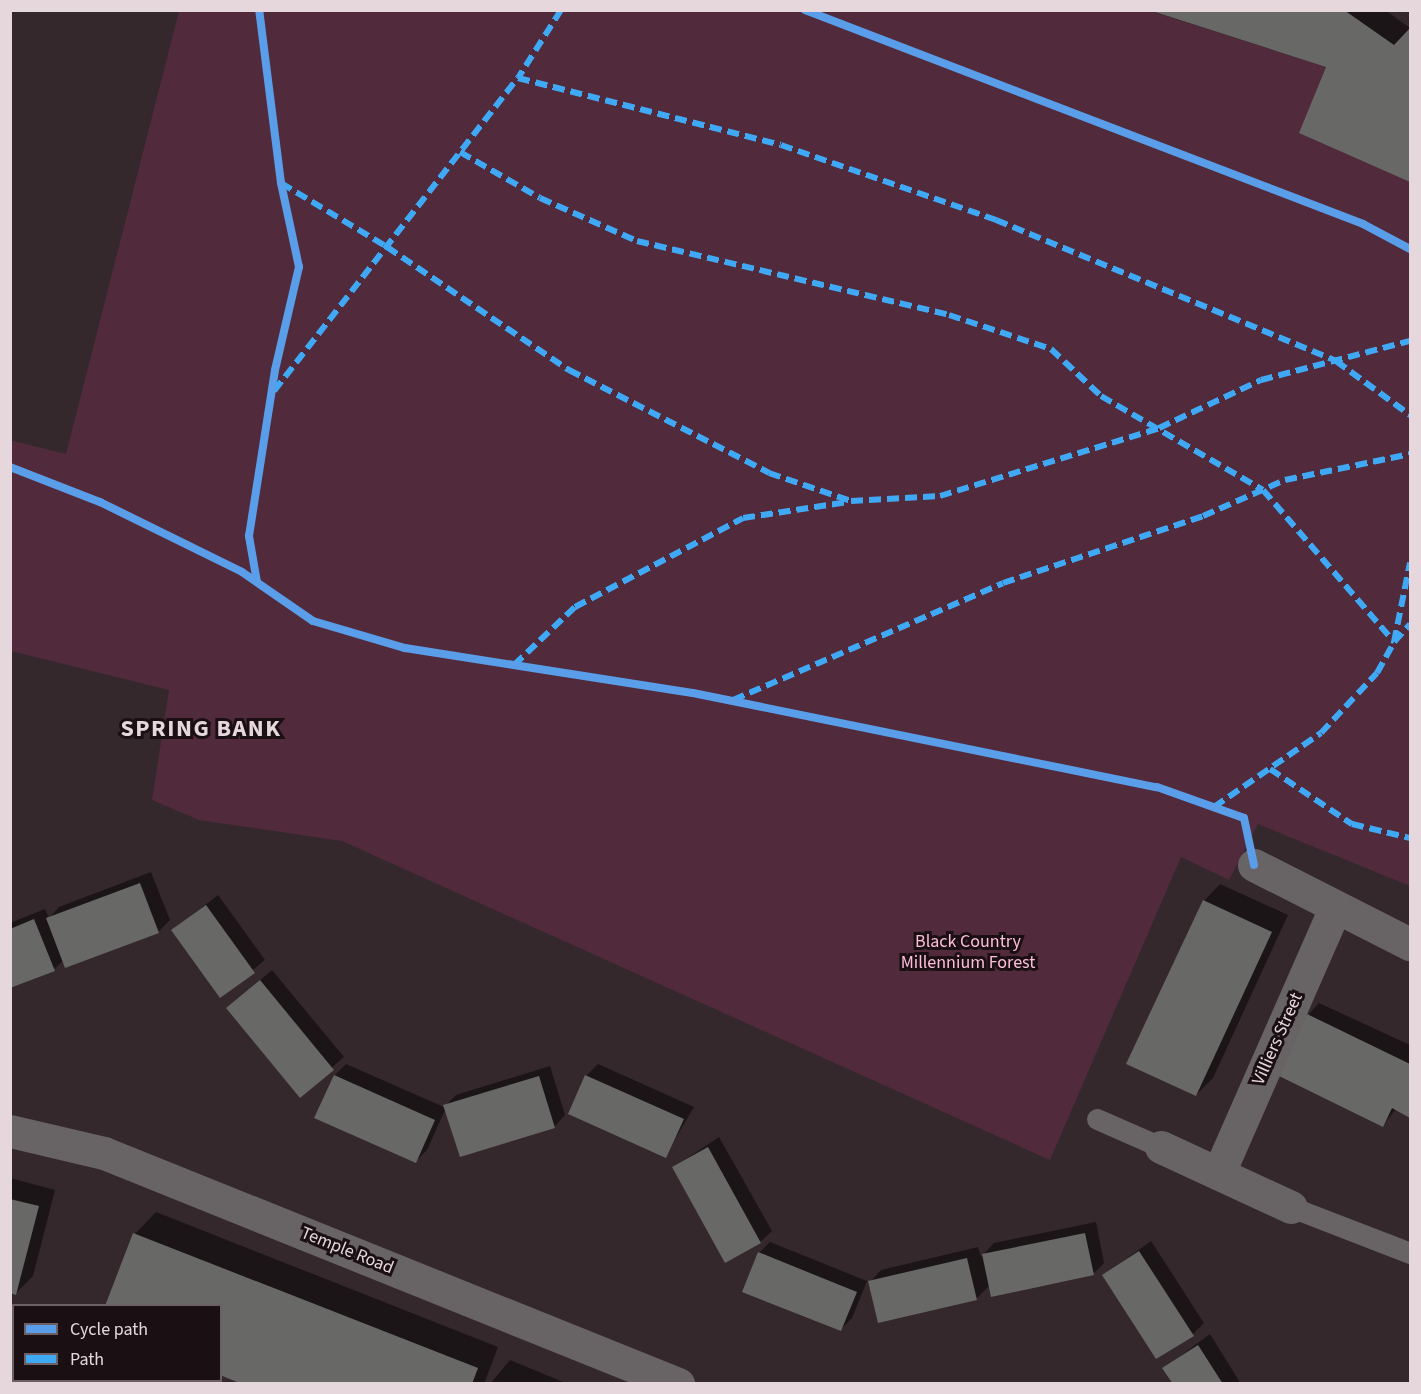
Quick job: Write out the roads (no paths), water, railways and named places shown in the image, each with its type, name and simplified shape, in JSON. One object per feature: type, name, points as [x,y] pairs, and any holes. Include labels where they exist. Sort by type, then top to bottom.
[{"type":"street","points":[[1254,865],[1410,944]]},
{"type":"street","name":"Villiers Street","points":[[1220,1170],[1335,908]]},
{"type":"street","name":"Temple Road","points":[[10,1131],[104,1154],[678,1383]]},
{"type":"street","points":[[1161,1147],[1220,1170],[1291,1207]]},
{"type":"lane","points":[[1097,1119],[1161,1147]]},
{"type":"lane","points":[[1291,1207],[1410,1253]]},
{"type":"district","name":"SPRING BANK","points":[[201,729]]},
{"type":"park label","name":"Black Country Millennium Forest","points":[[968,953]]}]
